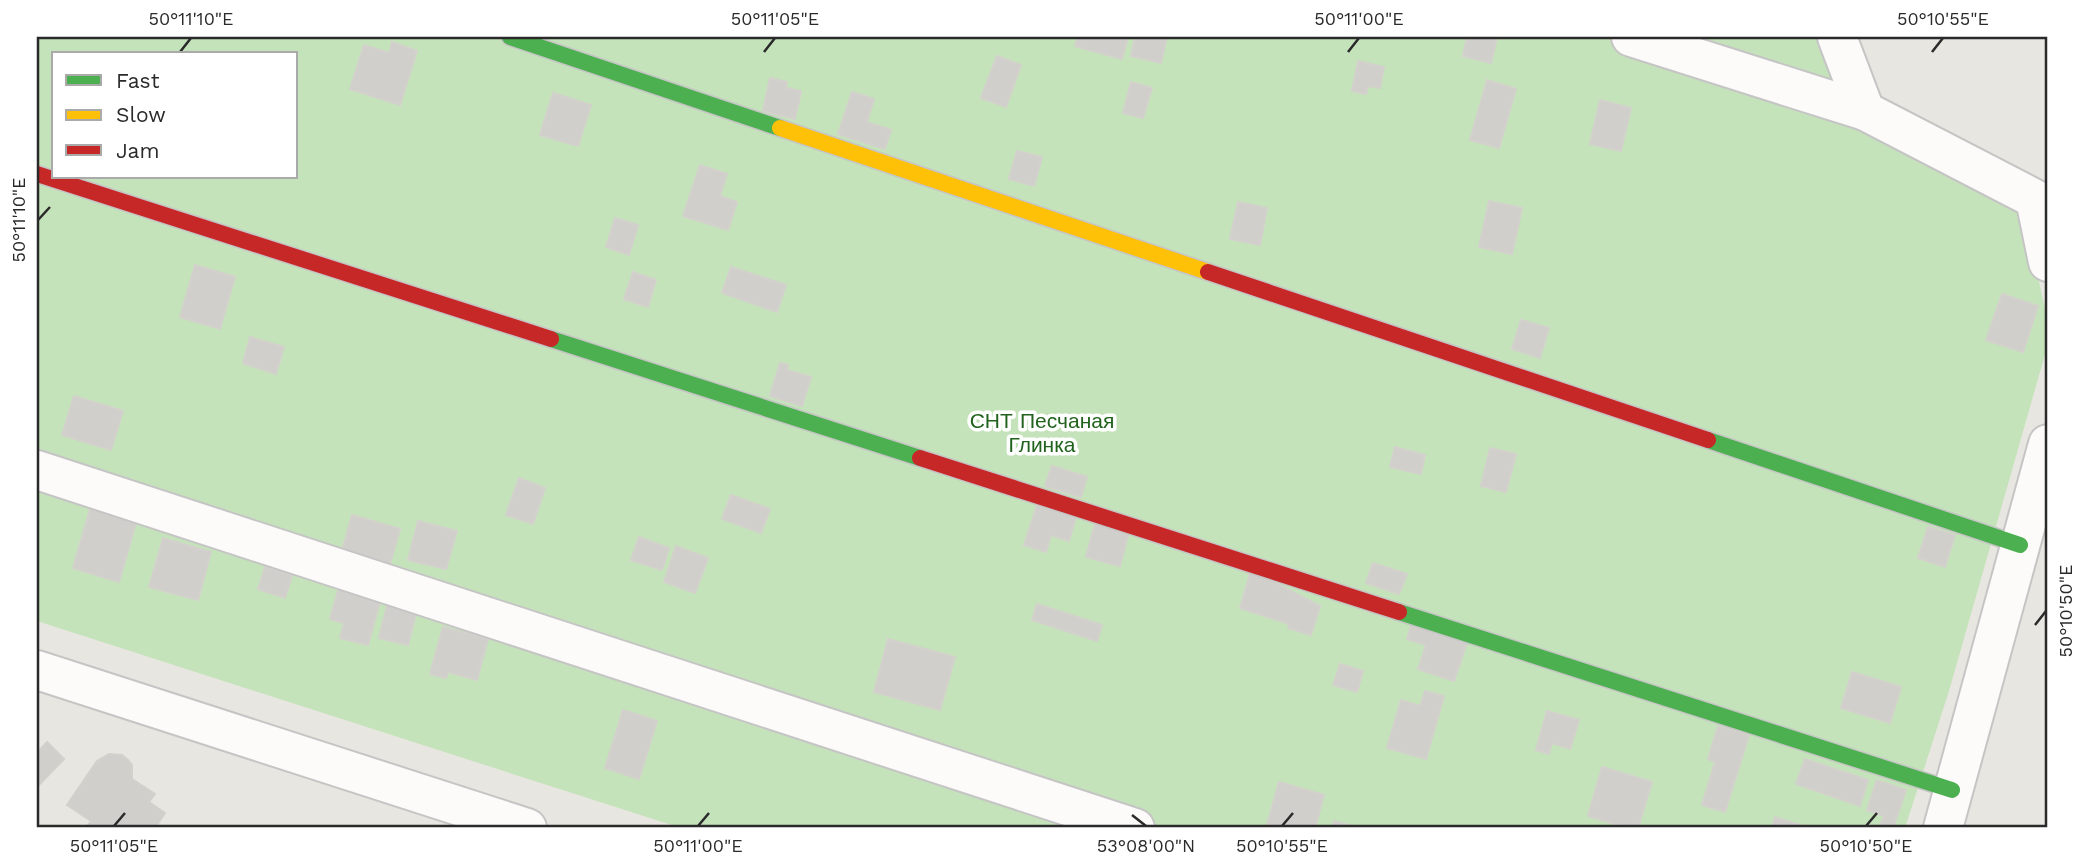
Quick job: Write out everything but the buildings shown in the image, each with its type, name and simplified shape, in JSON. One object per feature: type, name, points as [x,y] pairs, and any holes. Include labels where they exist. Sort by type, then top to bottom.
[{"type":"street","points":[[510,37],[2020,545]]},
{"type":"street","points":[[1631,37],[1865,111],[2035,199],[2048,262]]},
{"type":"street","points":[[1837,37],[1865,111]]},
{"type":"street","points":[[37,174],[1952,790]]},
{"type":"street","points":[[1943,828],[2048,444]]},
{"type":"street","points":[[37,470],[1135,828]]},
{"type":"street","points":[[37,670],[527,828]]},
{"type":"green space","name":"СНТ Песчаная Глинка","points":[[37,37],[1827,37],[1855,126],[2023,210],[2048,322],[2048,344],[1949,691],[1905,828],[681,828],[37,621]]},
{"type":"traffic: fast","points":[[510,37],[780,128]]},
{"type":"traffic: fast","points":[[551,339],[920,458]]},
{"type":"traffic: fast","points":[[1708,440],[2020,545]]},
{"type":"traffic: fast","points":[[1399,612],[1952,790]]},
{"type":"traffic: slow","points":[[780,128],[1208,272]]},
{"type":"traffic: jam","points":[[37,174],[551,339]]},
{"type":"traffic: jam","points":[[1208,272],[1708,440]]},
{"type":"traffic: jam","points":[[920,458],[1399,612]]}]
